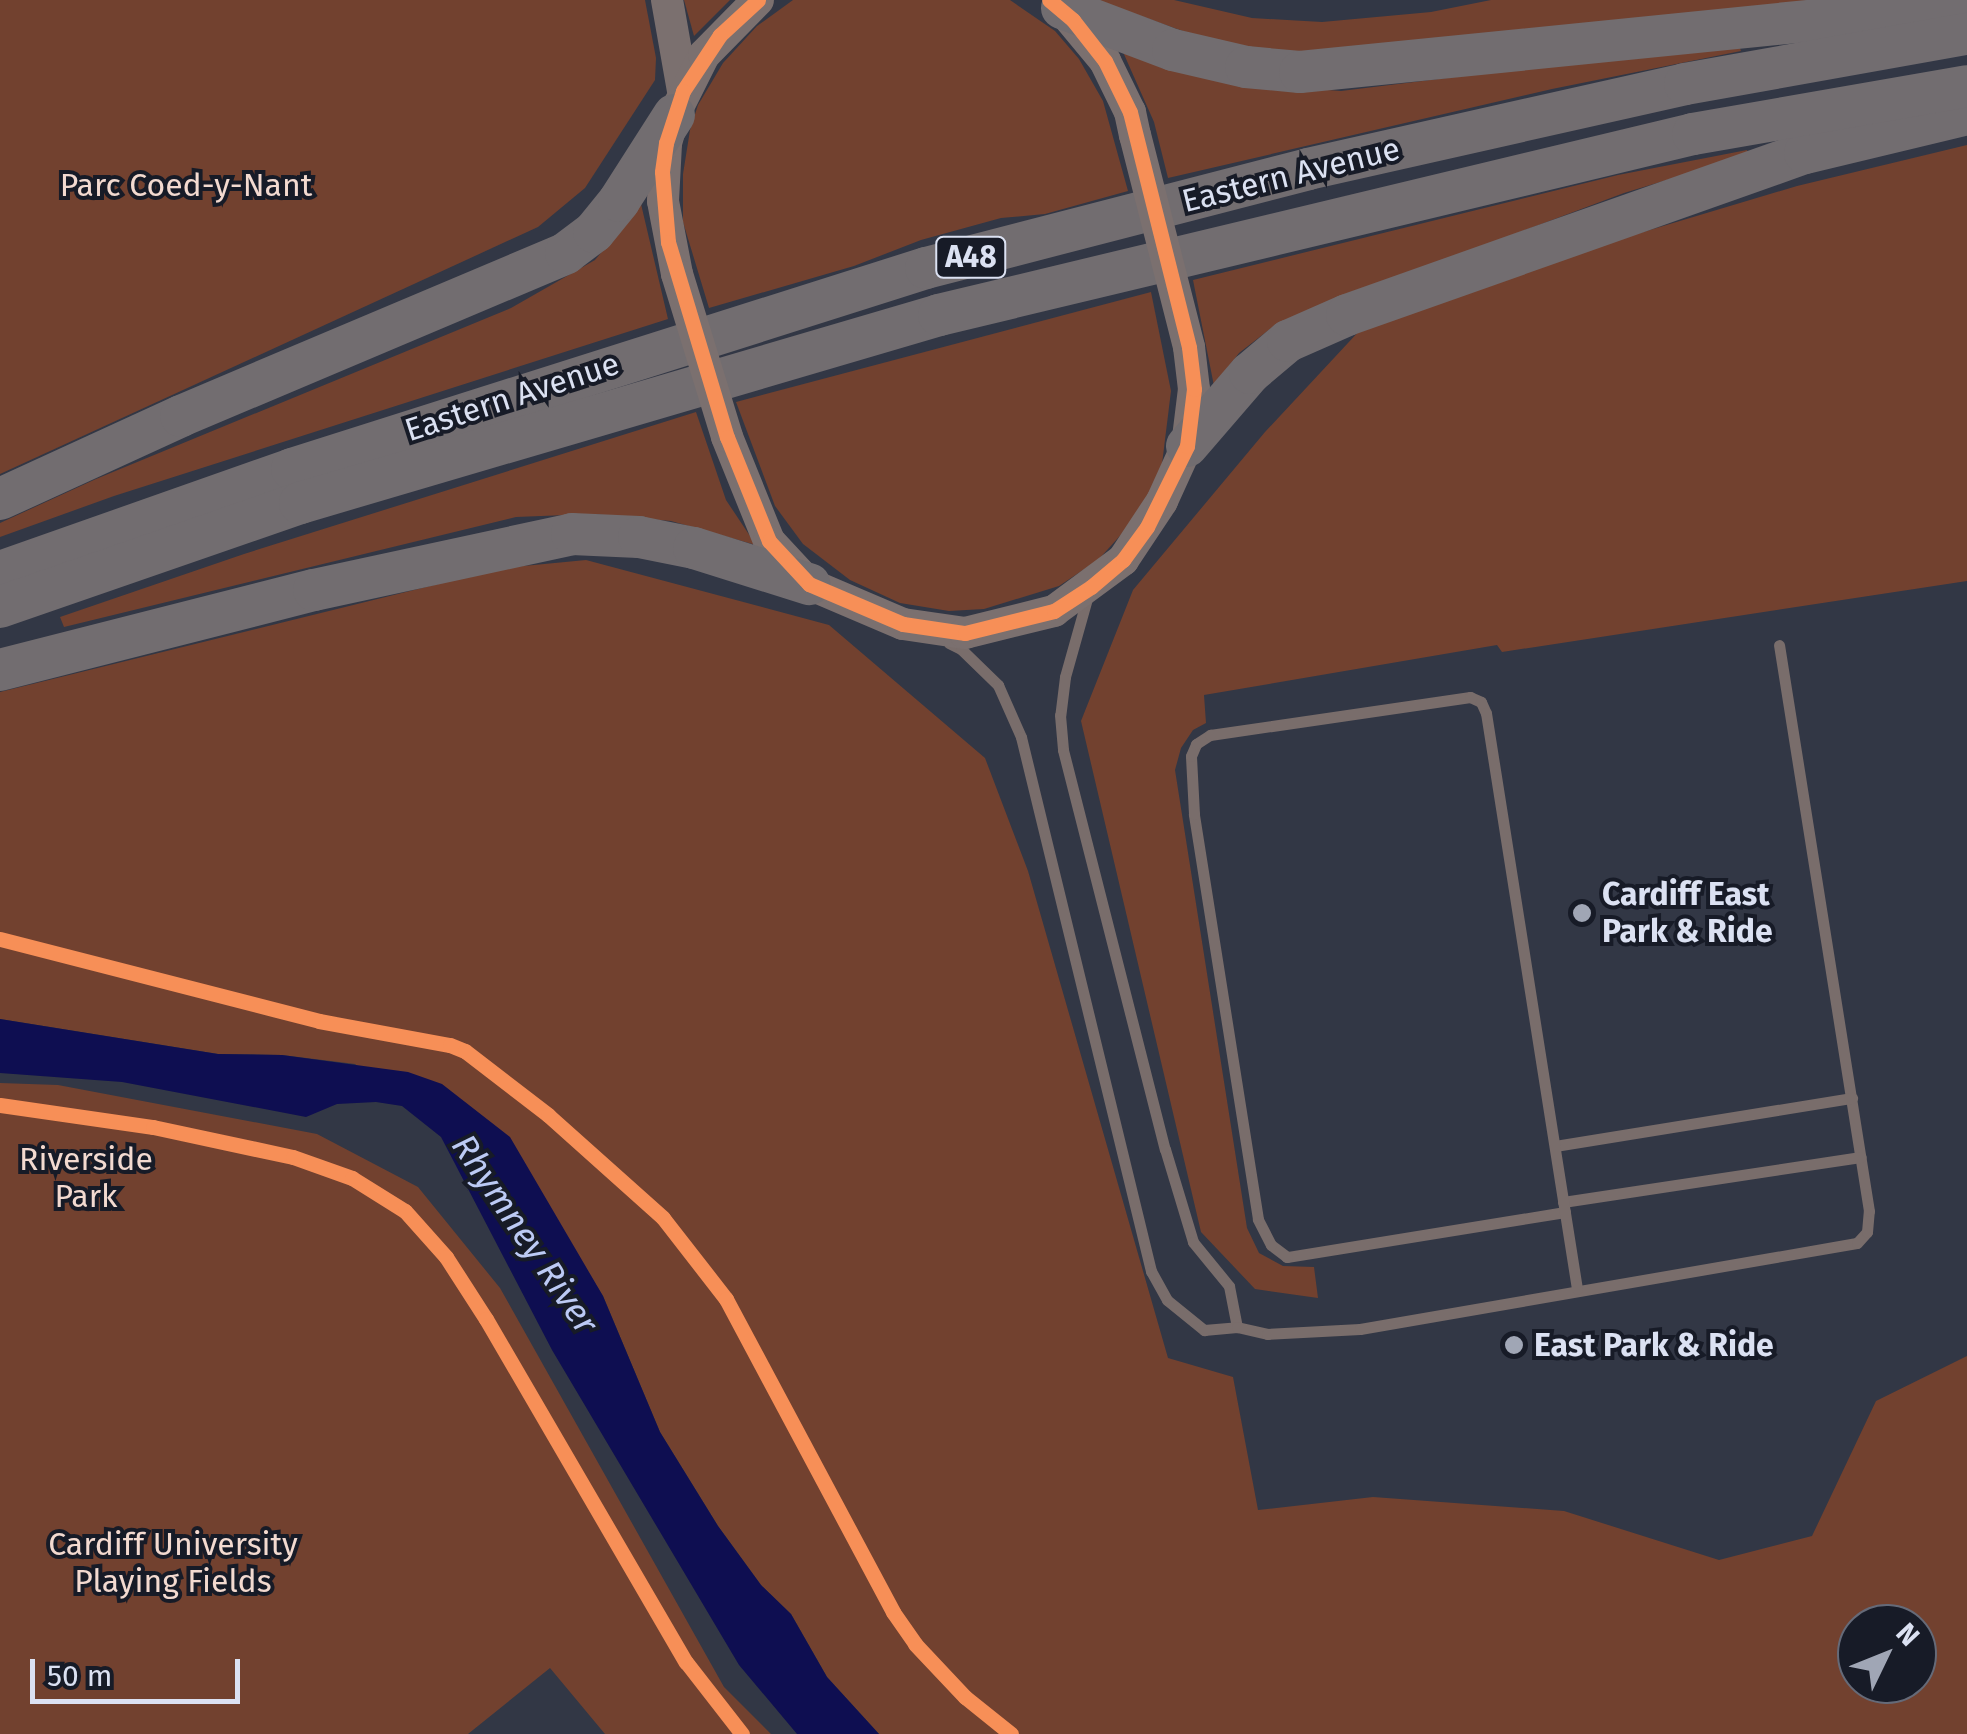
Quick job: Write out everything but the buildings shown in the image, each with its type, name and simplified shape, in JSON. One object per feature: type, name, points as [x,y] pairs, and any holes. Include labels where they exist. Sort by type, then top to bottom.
[{"type":"highway","points":[[1056,4],[1173,50],[1246,67],[1300,72],[1967,6]]},
{"type":"highway","name":"Eastern Avenue","points":[[0,572],[329,456],[926,268],[1308,169],[1685,84],[1967,34]]},
{"type":"highway","name":"Eastern Avenue","points":[[0,607],[300,503],[939,315],[1693,134],[1967,86]]},
{"type":"highway","points":[[0,499],[181,416],[566,253],[594,232],[620,201],[678,104]]},
{"type":"highway","points":[[1187,446],[1250,373],[1288,341],[1347,315],[1805,153],[1967,114]]},
{"type":"highway","points":[[0,670],[314,590],[572,534],[638,537],[694,548],[809,584]]},
{"type":"street","points":[[668,0],[678,104]]},
{"type":"street","points":[[758,0],[720,34],[678,104],[666,143],[662,201],[677,274],[726,437],[769,541],[809,584],[914,626],[965,634],[1054,611],[1122,560],[1147,527],[1187,446],[1194,389],[1189,347],[1130,112],[1105,62],[1056,4]]},
{"type":"lane","points":[[1091,586],[1064,677],[1060,715],[1063,750],[1165,1149],[1193,1242],[1229,1286],[1236,1327]]},
{"type":"lane","points":[[914,626],[961,649],[998,685],[1016,724],[1151,1271],[1166,1300],[1204,1330],[1236,1327],[1267,1334],[1360,1329],[1857,1243],[1867,1232],[1870,1210],[1779,645]]},
{"type":"lane","points":[[1577,1289],[1564,1207],[1481,702],[1470,697],[1210,734],[1196,744],[1191,756],[1194,814],[1258,1219],[1271,1245],[1288,1257],[1564,1207],[1861,1156]]},
{"type":"lane","points":[[1554,1146],[1852,1098]]},
{"type":"green space","name":"Parc Coed-y-Nant","points":[[0,0],[645,0],[656,58],[655,80],[585,188],[538,227],[0,474]]},
{"type":"green space","points":[[684,0],[730,0],[694,36]]},
{"type":"green space","points":[[793,0],[1010,0],[1055,31],[1079,59],[1103,101],[1128,191],[1045,214],[1001,218],[921,240],[854,266],[709,308],[683,222],[683,174],[690,130],[698,105],[723,63],[757,26]]},
{"type":"green space","points":[[1096,0],[1174,0],[1252,18],[1322,22],[1431,12],[1491,0],[1878,0],[1292,57],[1219,44]]},
{"type":"green space","points":[[1738,42],[1741,51],[1552,89],[1168,178],[1154,122],[1119,43],[1235,83],[1341,91]]},
{"type":"green space","points":[[1967,145],[1967,581],[1502,652],[1497,645],[1204,695],[1206,723],[1193,730],[1181,748],[1175,770],[1247,1228],[1259,1253],[1283,1266],[1314,1267],[1318,1298],[1255,1289],[1201,1232],[1081,721],[1133,590],[1265,432],[1361,329],[1553,259],[1797,186]]},
{"type":"green space","points":[[1747,150],[1749,155],[1624,193],[1278,323],[1239,353],[1214,386],[1193,280],[1618,175]]},
{"type":"green space","points":[[641,204],[668,319],[114,496],[0,537],[0,523],[96,479],[511,308],[595,260]]},
{"type":"green space","points":[[1151,292],[1171,391],[1162,464],[1146,503],[1127,528],[1098,560],[1059,586],[984,609],[949,611],[900,603],[850,580],[803,544],[775,506],[736,402]]},
{"type":"green space","points":[[696,412],[726,500],[756,545],[671,521],[592,514],[516,517],[64,627],[60,617],[244,554]]},
{"type":"green space","points":[[586,560],[829,625],[985,758],[1028,871],[1168,1358],[1233,1377],[1258,1510],[1373,1497],[1564,1511],[1719,1560],[1812,1536],[1876,1401],[1967,1356],[1967,1734],[879,1734],[827,1677],[791,1614],[761,1585],[718,1526],[660,1432],[603,1296],[569,1241],[355,1064],[282,1055],[218,1054],[0,1019],[0,692],[503,568]]},
{"type":"green space","points":[[0,1083],[58,1085],[317,1134],[418,1187],[500,1288],[724,1687],[771,1734],[605,1734],[550,1668],[468,1734],[0,1734]]},
{"type":"water","name":"Rhymney River","points":[[0,1019],[218,1054],[282,1055],[408,1072],[442,1084],[510,1137],[603,1296],[660,1432],[718,1526],[761,1585],[791,1614],[827,1677],[879,1734],[797,1734],[739,1665],[552,1350],[441,1137],[402,1106],[376,1102],[337,1104],[306,1117],[122,1082],[0,1073]]},
{"type":"cycle path","points":[[758,0],[720,35],[683,91],[666,143],[662,172],[668,242],[727,437],[769,541],[809,584],[903,624],[965,633],[1054,611],[1091,587],[1123,560],[1147,527],[1187,446],[1194,389],[1189,347],[1130,112],[1105,61],[1073,20],[1049,0]]},
{"type":"cycle path","points":[[0,939],[319,1021],[450,1045],[465,1051],[548,1115],[663,1218],[726,1299],[893,1612],[915,1644],[965,1697],[1011,1734]]},
{"type":"cycle path","points":[[0,1105],[153,1127],[293,1157],[352,1178],[405,1211],[446,1257],[486,1319],[686,1662],[742,1734]]},
{"type":"place","name":"Cardiff East Park & Ride","points":[[1582,913]]},
{"type":"place","name":"East Park & Ride","points":[[1514,1345]]},
{"type":"park label","name":"Riverside Park","points":[[86,1178]]},
{"type":"park label","name":"Cardiff University Playing Fields","points":[[173,1564]]}]
